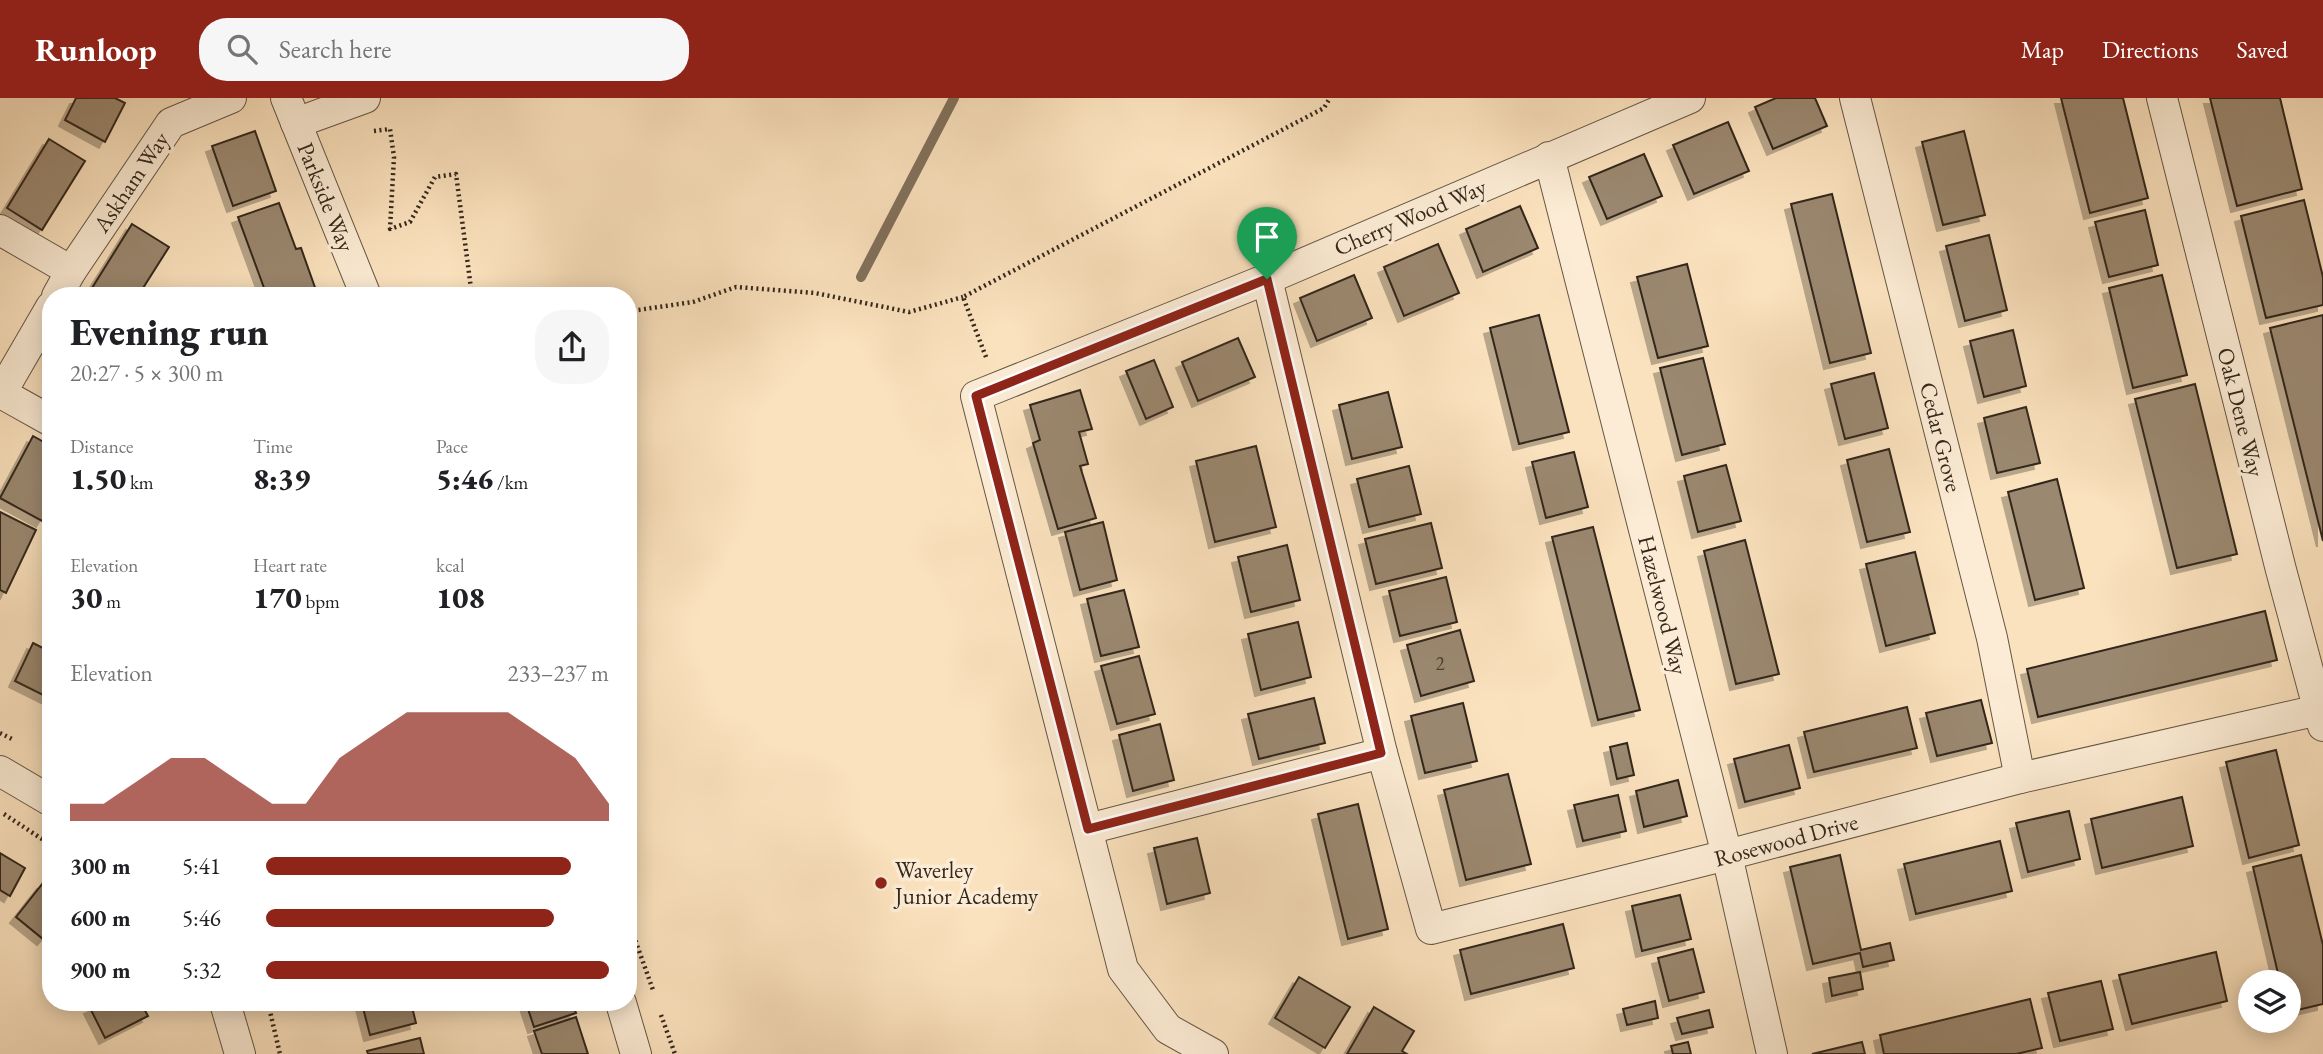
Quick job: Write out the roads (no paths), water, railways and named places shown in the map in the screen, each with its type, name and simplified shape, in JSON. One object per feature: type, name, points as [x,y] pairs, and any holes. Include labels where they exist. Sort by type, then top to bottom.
[{"type":"street","name":"Askham Way","points":[[64,284],[171,122],[230,98]]},
{"type":"street","points":[[291,111],[365,98]]},
{"type":"street","name":"Cherry Wood Way","points":[[1213,1054],[1168,1029],[1123,969],[976,396],[1267,279],[1690,98]]},
{"type":"street","name":"Cedar Grove","points":[[1855,98],[1992,638],[2020,778]]},
{"type":"street","name":"Oak Dene Way","points":[[2162,98],[2281,570],[2322,715]]},
{"type":"street","name":"Parkside Way","points":[[291,111],[362,287]]},
{"type":"street","name":"Hazelwood Way","points":[[1549,157],[1727,855],[1772,1054]]},
{"type":"street","points":[[0,230],[64,284]]},
{"type":"street","points":[[1088,829],[1381,753],[1267,279]]},
{"type":"street","points":[[42,323],[1,394],[42,416]]},
{"type":"street","name":"Rosewood Drive","points":[[1381,753],[1431,929],[2020,778],[2322,715]]},
{"type":"street","points":[[0,771],[42,796]]},
{"type":"street","points":[[227,1011],[240,1054]]},
{"type":"street","points":[[623,1011],[636,1054]]},
{"type":"waterway","points":[[861,277],[954,98]]},
{"type":"place","name":"Waverley Junior Academy","points":[[881,883]]}]
